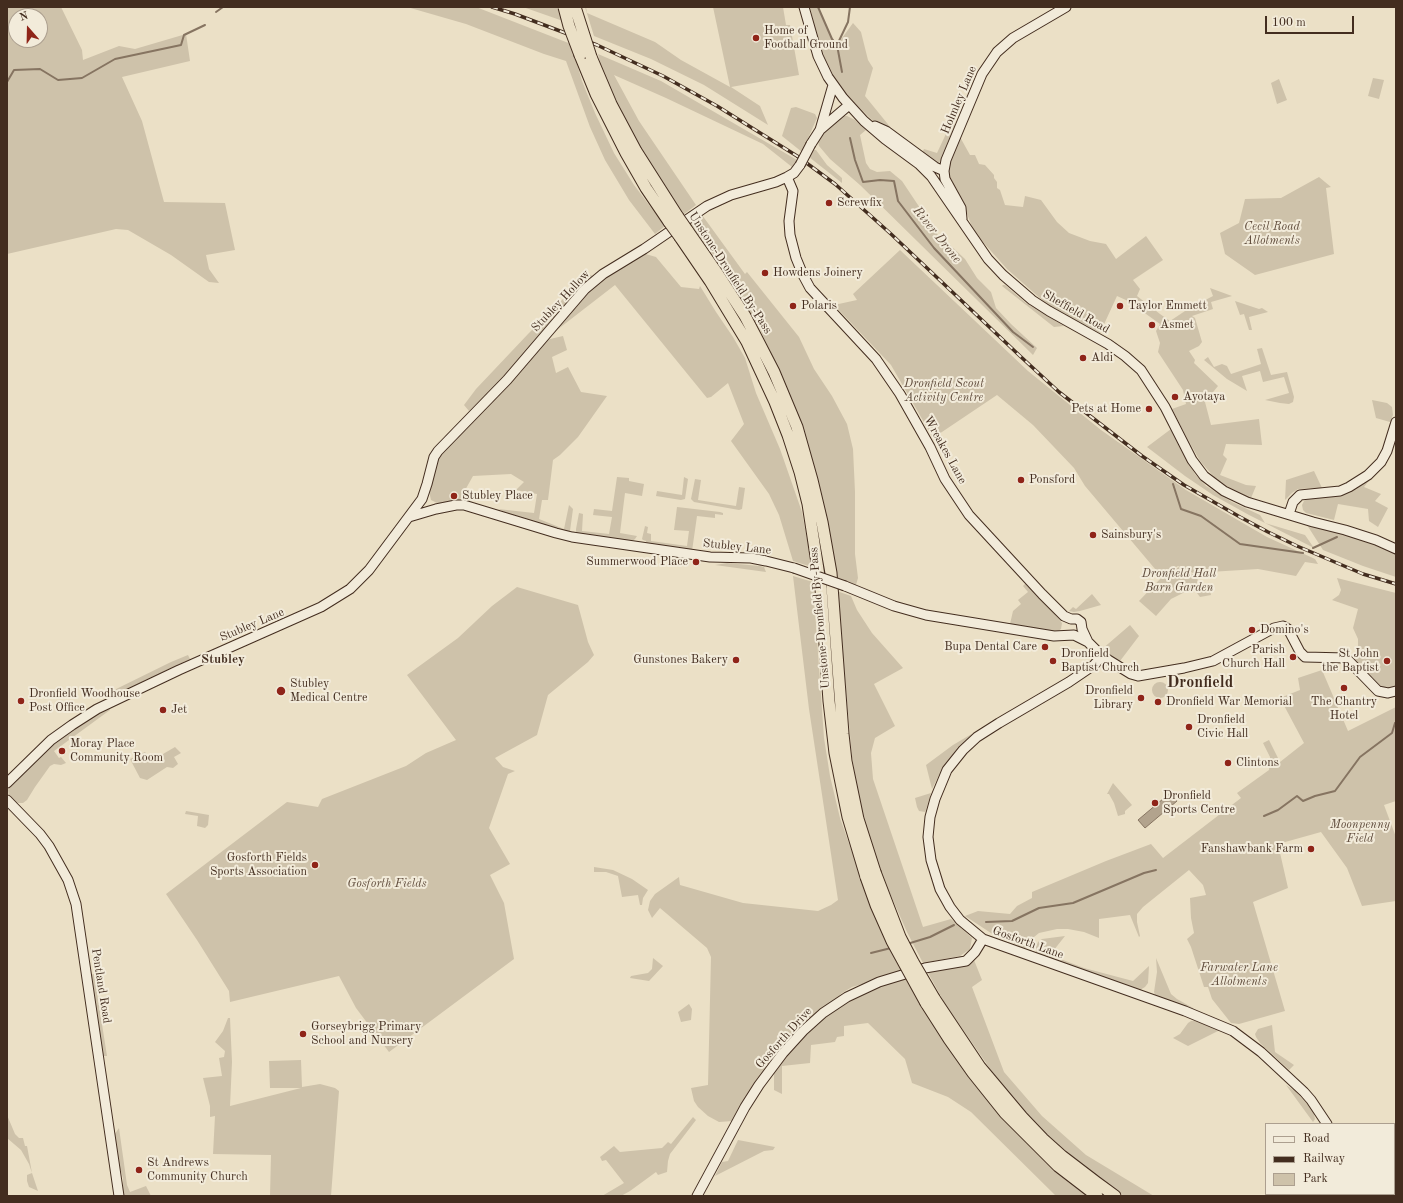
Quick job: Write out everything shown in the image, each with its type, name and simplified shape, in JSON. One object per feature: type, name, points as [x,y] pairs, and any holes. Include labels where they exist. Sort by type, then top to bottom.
[{"type":"highway","name":"Unstone-Dronfield By-Pass","points":[[564,7],[569,26],[636,151],[710,281],[747,342],[775,402],[788,435],[800,472],[808,504],[822,589],[834,753],[848,817],[871,874],[876,905],[892,941],[930,1000],[980,1067],[1022,1117],[1062,1156],[1115,1196]]},
{"type":"highway","name":"Unstone-Dronfield By-Pass","points":[[575,7],[585,56]]},
{"type":"highway","name":"Unstone-Dronfield By-Pass","points":[[930,1000],[948,1039],[1005,1113],[1058,1166],[1097,1196]]},
{"type":"street","name":"Sheffield Road","points":[[804,7],[818,56],[828,77],[846,102],[885,139],[923,168],[940,189],[988,259],[1017,288],[1048,311],[1108,344],[1125,356],[1140,370],[1165,407],[1197,468],[1209,480],[1224,492],[1236,497],[1376,540],[1396,549]]},
{"type":"street","name":"Holmley Lane","points":[[944,171],[946,160],[982,74],[996,52],[1013,38],[1066,7]]},
{"type":"street","name":"Stubley Hollow","points":[[820,130],[834,85]]},
{"type":"street","name":"Stubley Hollow","points":[[824,116],[832,107],[846,102]]},
{"type":"street","name":"Stubley Hollow","points":[[422,499],[433,462],[438,451],[507,380],[567,309],[597,279],[614,266],[644,249],[707,206],[731,194],[776,182],[794,173],[820,130],[846,102]]},
{"type":"street","points":[[870,125],[886,131],[935,167],[944,171],[945,179],[960,208],[963,224]]},
{"type":"street","name":"Wreakes Lane","points":[[787,177],[793,191],[789,221],[790,235],[796,258],[810,288],[876,360],[900,394],[930,447],[945,479],[969,515],[1067,621],[1067,631],[1076,633],[1088,642],[1102,656],[1131,674],[1138,676],[1155,674],[1213,661],[1278,627],[1283,626],[1288,629],[1300,652],[1305,658],[1346,658],[1378,691],[1388,693],[1396,691]]},
{"type":"street","points":[[1289,514],[1294,502],[1300,495],[1340,491],[1368,475],[1381,462],[1387,450],[1396,422]]},
{"type":"street","points":[[422,499],[431,510]]},
{"type":"street","name":"Stubley Lane","points":[[7,783],[51,740],[97,709],[179,670],[287,623],[336,599],[363,577],[422,499]]},
{"type":"street","name":"Stubley Lane","points":[[409,517],[431,510],[464,505],[572,537],[710,556],[751,558],[766,561],[794,568],[845,586],[894,606],[926,615],[1043,634],[1061,635],[1076,633]]},
{"type":"street","name":"Wreakes Lane","points":[[1067,621],[1079,620],[1082,624],[1076,633]]},
{"type":"street","points":[[1061,635],[1067,621]]},
{"type":"street","name":"Gosforth Lane","points":[[1102,656],[1094,665],[1072,681],[993,726],[973,740],[957,756],[947,770],[935,799],[928,828],[928,846],[932,865],[940,889],[960,920],[983,939],[1185,1011],[1233,1031],[1261,1052],[1304,1092],[1326,1123]]},
{"type":"street","name":"Pentland Road","points":[[7,800],[40,834],[49,846],[62,868],[72,890],[76,904],[119,1196]]},
{"type":"street","name":"Gosforth Drive","points":[[697,1196],[745,1107],[759,1085],[783,1053],[803,1031],[823,1013],[847,997],[879,982],[925,968],[966,961],[975,952],[983,939]]},
{"type":"green space","points":[[7,7],[61,7],[82,50],[83,60],[119,46],[135,49],[186,34],[190,61],[122,77],[142,121],[164,202],[225,203],[235,250],[206,255],[209,269],[219,283],[209,282],[171,255],[128,230],[116,229],[7,254]]},
{"type":"green space","points":[[407,7],[476,7],[571,44],[582,81],[614,153],[634,185],[665,226],[655,234],[629,200],[605,160],[590,127],[566,61],[466,24]]},
{"type":"green space","points":[[523,7],[559,7],[563,21]]},
{"type":"green space","name":"Home of Football Ground","points":[[585,7],[587,13],[655,42],[681,60],[730,87],[713,7],[783,7],[786,25],[790,25],[799,75],[731,87],[760,106],[768,125],[704,85],[651,59],[594,36]]},
{"type":"green space","points":[[810,7],[818,7],[832,39],[837,45],[853,23],[861,32],[868,60],[873,68],[865,96],[891,128],[911,144],[876,124],[836,85],[821,54]]},
{"type":"green space","points":[[598,54],[661,81],[797,160],[792,167],[763,144],[614,75],[639,121],[696,205],[683,215],[644,155],[619,108],[601,67]]},
{"type":"green space","points":[[1373,78],[1384,80],[1379,99],[1368,96]]},
{"type":"green space","points":[[1279,79],[1287,100],[1277,104],[1271,83]]},
{"type":"green space","points":[[796,107],[815,114],[817,118],[802,152],[782,136],[791,108]]},
{"type":"green space","points":[[840,116],[847,116],[855,120],[866,130],[860,135],[866,163],[870,169],[877,172],[890,171],[902,181],[946,247],[950,245],[965,259],[977,278],[991,292],[996,308],[1037,348],[1033,355],[860,185],[830,159],[819,146],[818,142],[820,137],[828,125]]},
{"type":"green space","points":[[952,121],[956,128],[941,160],[938,164],[935,163],[922,153],[924,149],[937,153]]},
{"type":"green space","points":[[960,137],[970,155],[975,155],[979,164],[985,165],[994,175],[997,182],[997,188],[1000,190],[1005,205],[1023,207],[1025,196],[1041,200],[1057,222],[1069,233],[1090,241],[1106,244],[1116,259],[1146,236],[1163,260],[1133,280],[1140,289],[1137,296],[1170,321],[1188,309],[1213,296],[1210,288],[1232,296],[1211,302],[1213,309],[1192,316],[1195,318],[1202,342],[1199,346],[1189,351],[1195,360],[1194,363],[1218,386],[1205,402],[1211,425],[1259,419],[1262,445],[1226,444],[1223,455],[1227,459],[1220,475],[1246,485],[1256,486],[1251,498],[1233,490],[1215,478],[1200,461],[1187,438],[1172,409],[1186,404],[1183,390],[1158,352],[1160,343],[1156,331],[1160,324],[1128,301],[1117,296],[1100,333],[1050,307],[1007,269],[974,232],[962,201],[948,179],[950,159]]},
{"type":"green space","points":[[814,150],[816,150],[827,165],[842,178],[842,183],[809,157]]},
{"type":"green space","name":"Cecil Road Allotments","points":[[1319,177],[1331,187],[1326,188],[1334,254],[1255,275],[1225,254],[1220,233],[1239,223],[1245,199],[1281,198]]},
{"type":"green space","points":[[702,215],[745,274],[747,272],[799,337],[814,369],[832,396],[847,424],[853,449],[855,554],[858,578],[856,585],[836,577],[776,366],[759,327],[723,268],[690,224]]},
{"type":"green space","name":"Dronfield Scout Activity Centre","points":[[900,250],[1028,371],[1101,430],[1186,490],[1267,537],[1315,559],[1318,564],[1305,562],[1296,576],[1258,569],[1193,573],[1178,566],[1161,576],[1085,486],[1074,468],[1033,425],[997,395],[933,438],[891,365],[834,305],[857,300],[853,294]]},
{"type":"green space","points":[[642,253],[656,257],[681,287],[699,289],[700,286],[745,358],[756,393],[780,449],[802,512],[812,567],[793,561],[779,515],[769,494],[731,441],[744,424],[728,383],[711,397],[707,398],[615,285],[553,333],[598,282]]},
{"type":"green space","points":[[588,274],[593,276],[506,375],[469,411],[464,405],[476,389]]},
{"type":"green space","points":[[1005,285],[1026,303],[1064,326],[1054,327],[1002,286]]},
{"type":"green space","points":[[1235,301],[1259,309],[1262,308],[1268,312],[1249,317],[1252,330],[1249,330],[1244,314],[1240,315]]},
{"type":"green space","points":[[563,336],[567,350],[552,357],[556,373],[568,367],[581,392],[607,396],[578,437],[553,460],[548,500],[542,500],[539,519],[564,529],[569,505],[573,509],[570,531],[566,532],[513,516],[498,509],[534,513],[537,494],[516,490],[524,482],[511,474],[473,476],[459,501],[439,504],[431,500],[429,491],[436,464],[448,446],[455,441],[542,343],[550,339]]},
{"type":"green space","points":[[1262,348],[1271,375],[1287,372],[1294,397],[1293,402],[1289,404],[1265,400],[1289,393],[1284,377],[1263,382],[1260,371],[1242,376],[1247,391],[1227,379],[1204,360],[1208,357],[1214,367],[1222,364],[1227,366],[1231,374],[1261,364],[1257,349]]},
{"type":"green space","points":[[1372,400],[1387,403],[1392,407],[1393,415],[1390,422],[1376,418]]},
{"type":"green space","points":[[1171,429],[1195,474],[1206,486],[1232,502],[1260,515],[1265,523],[1213,495],[1147,447]]},
{"type":"green space","points":[[1314,471],[1322,488],[1298,489],[1285,500],[1286,480]]},
{"type":"green space","points":[[617,477],[629,478],[629,481],[644,484],[642,496],[625,493],[620,533],[637,536],[631,542],[579,535],[576,532],[576,529],[579,513],[583,514],[582,531],[609,534],[612,517],[593,515],[594,509],[612,511]]},
{"type":"green space","points":[[684,477],[688,479],[685,499],[681,500],[656,496],[657,491],[682,495]]},
{"type":"green space","points":[[1372,477],[1364,487],[1381,494],[1375,501],[1388,508],[1378,527],[1369,521],[1368,509],[1338,504],[1334,520],[1306,513],[1303,510],[1302,505],[1307,499],[1331,497],[1347,492]]},
{"type":"green space","points":[[695,479],[701,480],[698,500],[736,506],[739,487],[745,488],[742,509],[739,510],[694,502],[691,499]]},
{"type":"green space","points":[[677,507],[720,512],[723,513],[723,515],[715,514],[715,518],[697,516],[692,551],[646,544],[646,541],[642,539],[645,526],[648,527],[647,533],[651,534],[651,541],[687,546],[689,531],[674,530]]},
{"type":"green space","points":[[1265,523],[1305,535],[1314,548]]},
{"type":"green space","points":[[1307,525],[1369,541],[1396,554],[1396,577],[1323,550]]},
{"type":"green space","points":[[727,563],[760,566],[764,567],[766,572],[715,565]]},
{"type":"green space","name":"Dronfield Hall Barn Garden","points":[[1179,567],[1198,577],[1197,584],[1204,589],[1210,590],[1211,595],[1200,597],[1194,589],[1189,590],[1171,599],[1156,616],[1139,601],[1162,577]]},
{"type":"green space","points":[[793,576],[813,582],[824,738],[830,776],[840,818],[865,889],[904,972],[852,987],[842,993],[832,1003],[819,1012],[733,1121],[719,1122],[708,1116],[698,1107],[694,1101],[691,1088],[708,1085],[711,957],[707,948],[660,908],[652,918],[648,910],[650,901],[655,894],[679,877],[680,885],[743,903],[818,911],[838,900],[809,709]]},
{"type":"green space","points":[[1337,578],[1396,593],[1396,686],[1388,689],[1379,688],[1350,659],[1358,650],[1358,639],[1353,628],[1358,609],[1332,600],[1339,595],[1341,590]]},
{"type":"green space","points":[[1027,582],[1062,623],[1061,629],[1057,632],[1010,624],[1013,611],[1021,604],[1018,600],[1028,592],[1023,586]]},
{"type":"green space","name":"Gosforth Fields","points":[[517,587],[578,605],[588,642],[594,655],[588,662],[548,695],[537,735],[495,758],[503,767],[515,771],[508,774],[489,828],[510,864],[490,875],[504,903],[514,959],[389,1052],[356,1008],[339,976],[230,1002],[229,991],[166,894],[287,802],[318,807],[322,799],[406,766],[426,753],[456,740],[407,675],[458,638],[492,606]]},
{"type":"green space","points":[[837,591],[851,596],[857,610],[872,633],[903,668],[874,684],[895,726],[875,738],[871,753],[873,779],[923,927],[951,919],[972,938],[970,949],[960,956],[923,963],[907,932],[873,850],[860,806],[852,757]]},
{"type":"green space","points":[[1092,594],[1101,605],[1080,611],[1069,611],[1073,607],[1076,609]]},
{"type":"green space","points":[[1130,625],[1139,636],[1120,661],[1101,650]]},
{"type":"green space","points":[[188,655],[190,659],[105,700],[106,694]]},
{"type":"green space","points":[[1322,670],[1348,731],[1396,707],[1396,721],[1394,721],[1396,722],[1396,801],[1384,805],[1396,837],[1396,901],[1362,906],[1347,868],[1321,832],[1278,844],[1288,888],[1253,902],[1285,1011],[1239,1024],[1231,1023],[1212,999],[1208,987],[1204,987],[1187,939],[1194,933],[1191,918],[1190,898],[1206,895],[1203,885],[1189,870],[1143,907],[1137,914],[1139,937],[1130,915],[1099,919],[1099,938],[1084,932],[1068,929],[1057,929],[1039,933],[1034,937],[1028,948],[1024,948],[994,935],[965,916],[978,911],[1010,914],[1017,906],[1032,898],[1032,892],[1151,844],[1163,858],[1241,798],[1237,793],[1269,770],[1270,757],[1263,743],[1269,740],[1280,762],[1304,743],[1280,698],[1300,690],[1298,678]]},
{"type":"green space","points":[[1157,682],[1163,682],[1168,687],[1166,696],[1163,698],[1157,698],[1152,693],[1152,687]]},
{"type":"green space","points":[[108,706],[110,710],[54,751],[59,758],[61,757],[66,763],[61,765],[54,764],[50,766],[27,800],[23,803],[18,803],[12,800],[9,796],[8,790],[10,786],[59,738]]},
{"type":"green space","points":[[975,732],[957,748],[939,775],[932,789],[926,765],[953,745]]},
{"type":"green space","points":[[175,747],[181,753],[174,757],[178,764],[173,768],[167,767],[147,780],[140,778],[130,759],[145,752],[151,761]]},
{"type":"green space","points":[[1113,783],[1132,805],[1125,811],[1125,814],[1118,816],[1114,803],[1109,794],[1107,794]]},
{"type":"green space","points":[[931,793],[925,812],[919,811],[915,798]]},
{"type":"green space","points":[[186,811],[209,815],[208,825],[205,828],[197,826],[198,816],[185,814]]},
{"type":"green space","points":[[594,867],[613,870],[632,879],[648,890],[643,898],[642,905],[640,905],[638,895],[622,897],[618,876],[606,872],[594,872]]},
{"type":"green space","points":[[1065,936],[1050,955],[1084,968],[1133,981],[1149,966],[1148,983],[1140,990],[1134,989],[1040,956],[1036,953],[1038,942],[1042,939]]},
{"type":"green space","points":[[653,958],[663,966],[649,981],[630,978],[631,976],[648,973],[652,969]]},
{"type":"green space","points":[[1156,958],[1171,994],[1193,1008],[1195,1012],[1159,999],[1155,995],[1154,992],[1157,972]]},
{"type":"green space","points":[[974,960],[982,980],[972,987],[1004,1072],[1042,1116],[1086,1155],[1154,1196],[1124,1196],[1088,1169],[1047,1135],[995,1076],[944,1002],[927,971],[969,963]]},
{"type":"green space","points":[[94,974],[107,1056],[103,1056],[90,975]]},
{"type":"green space","points":[[904,977],[974,1084],[1006,1122],[1088,1196],[1056,1196],[971,1112],[948,1097],[912,1083],[905,1059],[868,1023],[844,1026],[844,1036],[837,1037],[835,1042],[811,1045],[810,1063],[782,1066],[782,1094],[774,1090],[774,1072],[795,1044],[811,1028],[856,995]]},
{"type":"green space","points":[[689,1004],[692,1009],[691,1020],[681,1022],[678,1012]]},
{"type":"green space","points":[[228,1018],[230,1018],[232,1062],[230,1106],[301,1088],[270,1088],[269,1061],[301,1060],[302,1087],[320,1084],[335,1088],[339,1091],[331,1196],[270,1196],[271,1155],[213,1154],[215,1116],[210,1117],[210,1106],[203,1078],[222,1076],[219,1058],[224,1057],[225,1051],[215,1042],[223,1031]]},
{"type":"green space","points":[[1191,1021],[1220,1030],[1188,1046],[1173,1038],[1180,1034]]},
{"type":"green space","points":[[1272,1025],[1275,1052],[1294,1065],[1289,1070],[1260,1043],[1256,1037],[1255,1034],[1258,1029]]},
{"type":"green space","points":[[1286,1085],[1295,1091],[1313,1110],[1315,1119],[1313,1122]]},
{"type":"green space","points":[[7,1115],[15,1134],[19,1138],[23,1138],[25,1146],[27,1146],[32,1173],[21,1150],[7,1138]]},
{"type":"green space","points":[[693,1117],[696,1120],[670,1154],[667,1172],[658,1175],[656,1172],[621,1196],[602,1196],[624,1183],[606,1160],[602,1161],[600,1157],[614,1146],[620,1152],[662,1148],[668,1142],[671,1144]]},
{"type":"green space","points":[[119,1128],[127,1185],[130,1192],[146,1186],[151,1196],[123,1196],[123,1178],[119,1165],[114,1135]]},
{"type":"green space","points":[[738,1140],[775,1147],[773,1150],[764,1151],[715,1176],[722,1162],[728,1161]]},
{"type":"green space","points":[[32,1173],[38,1191],[29,1187],[27,1181],[27,1175]]},
{"type":"shaded area","points":[[1170,793],[1177,801],[1145,828],[1138,820]]},
{"type":"waterway","name":"River Drone","points":[[216,12],[223,7]]},
{"type":"waterway","name":"River Drone","points":[[818,7],[832,39],[837,45],[842,72]]},
{"type":"waterway","points":[[837,45],[848,22],[850,7]]},
{"type":"waterway","name":"River Drone","points":[[7,82],[14,70],[40,69],[58,80],[82,78],[115,59],[181,45],[184,35],[205,25]]},
{"type":"waterway","name":"River Drone","points":[[850,138],[855,160],[863,182],[880,180],[894,181],[898,201],[934,248],[1013,332],[1033,347]]},
{"type":"waterway","name":"River Drone","points":[[1173,484],[1181,509],[1201,516],[1240,544],[1303,553]]},
{"type":"waterway","name":"River Drone","points":[[1313,548],[1337,537]]},
{"type":"waterway","points":[[1264,816],[1278,810],[1297,796],[1303,801],[1335,791],[1360,757],[1392,733],[1396,722]]},
{"type":"waterway","points":[[986,922],[1012,921],[1039,908],[1073,903],[1144,873],[1156,870]]},
{"type":"waterway","points":[[907,944],[930,937],[954,925]]},
{"type":"waterway","points":[[871,953],[891,948]]},
{"type":"railway","points":[[492,7],[515,14],[597,45],[663,76],[717,106],[797,156],[835,184],[891,234],[1059,392],[1142,456],[1184,485],[1268,532],[1363,574],[1396,584]]},
{"type":"place","name":"Home of Football Ground","points":[[756,38]]},
{"type":"place","name":"Screwfix","points":[[829,203]]},
{"type":"place","name":"Howdens Joinery","points":[[765,273]]},
{"type":"place","name":"Polaris","points":[[793,306]]},
{"type":"place","name":"Taylor Emmett","points":[[1120,306]]},
{"type":"place","name":"Asmet","points":[[1152,325]]},
{"type":"place","name":"Aldi","points":[[1083,358]]},
{"type":"place","name":"Ayotaya","points":[[1175,397]]},
{"type":"place","name":"Pets at Home","points":[[1149,409]]},
{"type":"place","name":"Ponsford","points":[[1021,480]]},
{"type":"place","name":"Stubley Place","points":[[454,496]]},
{"type":"place","name":"Sainsbury's","points":[[1093,535]]},
{"type":"place","name":"Summerwood Place","points":[[696,562]]},
{"type":"place","name":"Domino's","points":[[1252,630]]},
{"type":"place","name":"Bupa Dental Care","points":[[1045,647]]},
{"type":"place","name":"Parish Church Hall","points":[[1293,657]]},
{"type":"place","name":"Gunstones Bakery","points":[[736,660]]},
{"type":"place","name":"Dronfield Baptist Church","points":[[1053,661]]},
{"type":"place","name":"St John the Baptist","points":[[1387,661]]},
{"type":"place","name":"The Chantry Hotel","points":[[1344,688]]},
{"type":"place","name":"Stubley Medical Centre","points":[[281,691]]},
{"type":"place","name":"Dronfield Library","points":[[1141,698]]},
{"type":"place","name":"Dronfield Woodhouse Post Office","points":[[21,701]]},
{"type":"place","name":"Dronfield War Memorial","points":[[1158,702]]},
{"type":"place","name":"Jet","points":[[163,710]]},
{"type":"place","name":"Dronfield Civic Hall","points":[[1189,727]]},
{"type":"place","name":"Moray Place Community Room","points":[[62,751]]},
{"type":"place","name":"Clintons","points":[[1228,763]]},
{"type":"place","name":"Dronfield Sports Centre","points":[[1155,803]]},
{"type":"place","name":"Fanshawbank Farm","points":[[1311,849]]},
{"type":"place","name":"Gosforth Fields Sports Association","points":[[315,865]]},
{"type":"place","name":"Gorseybrigg Primary School and Nursery","points":[[303,1034]]},
{"type":"place","name":"St Andrews Community Church","points":[[139,1170]]},
{"type":"district","name":"Stubley","points":[[223,660]]},
{"type":"district","name":"Dronfield","points":[[1200,683]]},
{"type":"park label","name":"Moonpenny Field","points":[[1360,832]]},
{"type":"park label","name":"Farwater Lane Allotments","points":[[1239,975]]}]
